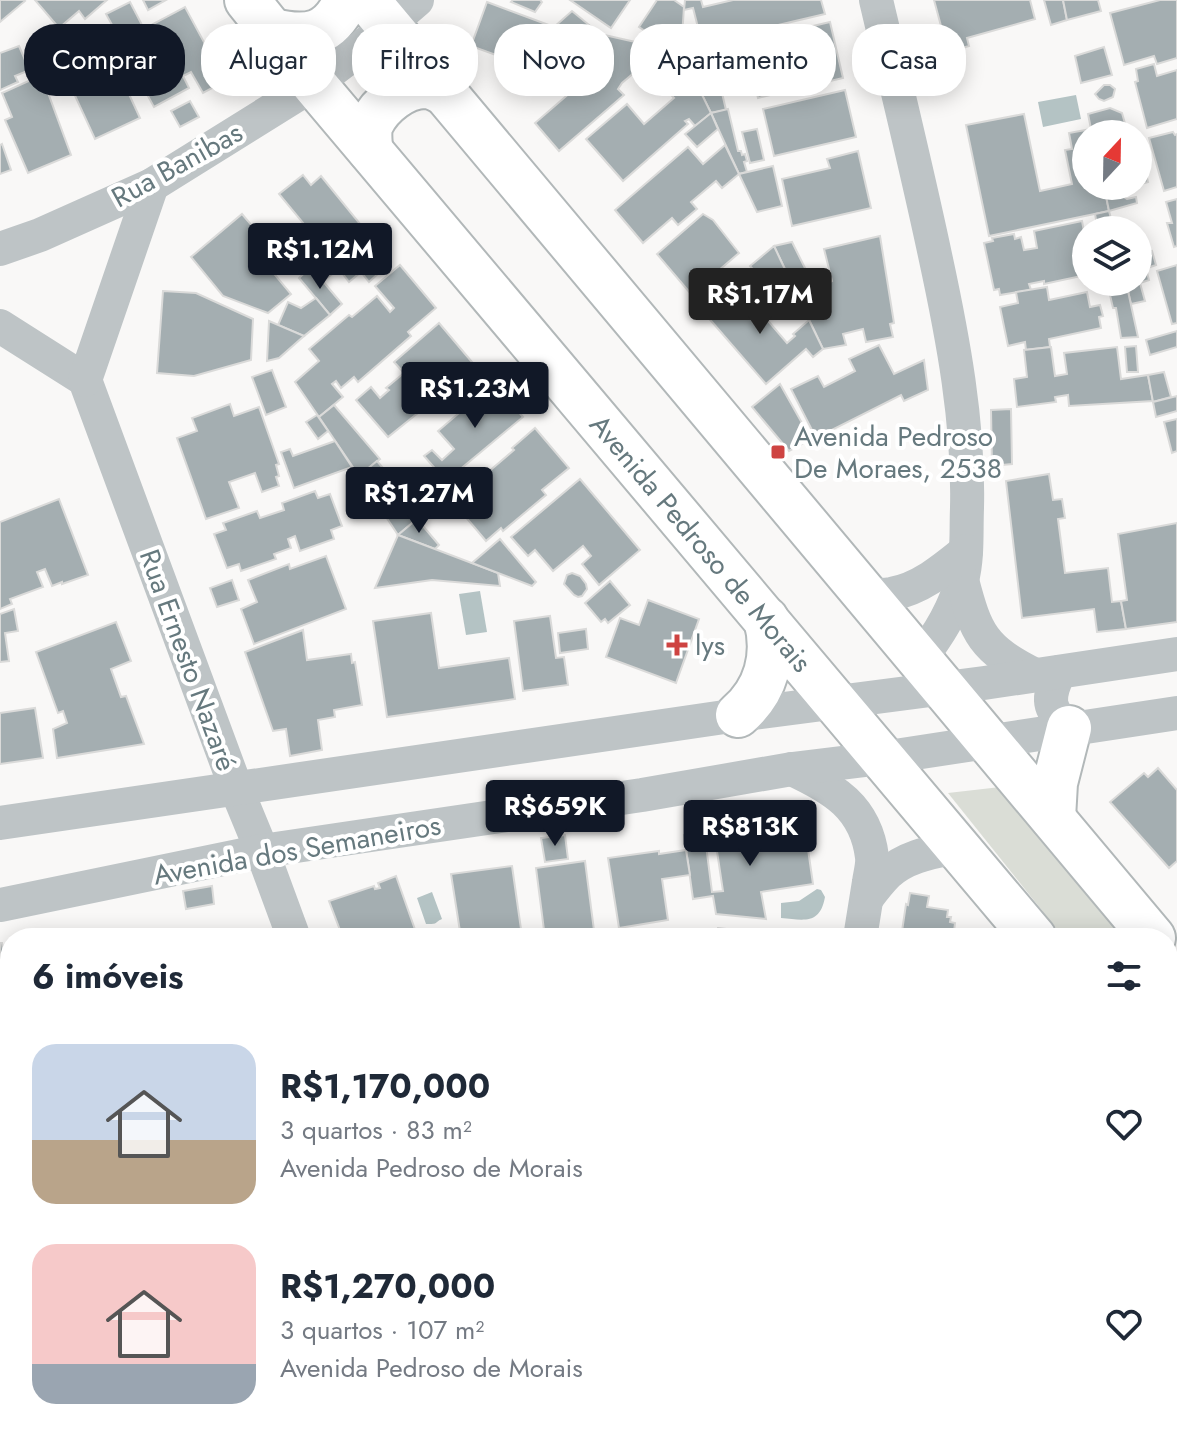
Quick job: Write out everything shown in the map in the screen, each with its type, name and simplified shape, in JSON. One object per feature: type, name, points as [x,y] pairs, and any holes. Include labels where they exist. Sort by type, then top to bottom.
[{"type":"highway","points":[[260,15],[293,35],[315,33],[335,21],[346,0]]},
{"type":"highway","name":"Avenida Pedroso de Morais","points":[[324,96],[1026,928]]},
{"type":"highway","points":[[370,150],[370,127],[380,111],[397,96]]},
{"type":"highway","points":[[448,96],[1145,928]]},
{"type":"highway","points":[[738,715],[757,694],[768,667],[770,635],[766,619]]},
{"type":"highway","points":[[1053,818],[1055,783],[1069,728]]},
{"type":"street","points":[[876,0],[916,166],[948,318],[963,412],[967,465],[964,566],[975,624],[999,655],[1047,674],[1052,687],[1050,702],[1055,716],[1069,728]]},
{"type":"street","name":"Rua Banibas","points":[[336,62],[391,8]]},
{"type":"street","name":"Rua Banibas","points":[[0,249],[40,235],[152,185],[295,96]]},
{"type":"street","points":[[0,326],[85,380],[152,185]]},
{"type":"street","name":"Rua Ernesto Nazaré","points":[[85,380],[290,928]]},
{"type":"street","points":[[864,595],[891,594],[940,572],[964,566]]},
{"type":"street","points":[[931,674],[940,634],[964,566]]},
{"type":"street","points":[[0,823],[836,702],[931,674],[1047,674],[1177,654]]},
{"type":"street","name":"Avenida dos Semaneiros","points":[[0,905],[262,851],[1177,713]]},
{"type":"street","points":[[792,769],[839,794],[854,810],[865,831],[872,859],[862,928]]},
{"type":"street","points":[[867,898],[900,863],[957,847]]},
{"type":"shaded area","points":[[1076,95],[1081,119],[1043,127],[1038,102]]},
{"type":"shaded area","points":[[480,591],[487,632],[466,635],[459,594]]},
{"type":"shaded area","points":[[1009,786],[1129,928],[1056,928],[948,793]]},
{"type":"shaded area","points":[[817,889],[825,897],[823,906],[815,916],[804,920],[781,918],[781,903],[799,901]]},
{"type":"shaded area","points":[[432,892],[442,919],[426,924],[417,898]]},
{"type":"building","points":[[0,0],[24,0],[25,1],[0,22]]},
{"type":"building","points":[[35,0],[107,0],[85,19],[79,11],[64,24],[56,24]]},
{"type":"building","points":[[143,0],[166,0],[148,10]]},
{"type":"building","points":[[570,0],[630,0],[614,24],[605,24]]},
{"type":"building","points":[[657,0],[674,0],[684,7],[683,24],[641,24]]},
{"type":"building","points":[[685,0],[701,0],[703,7],[733,0],[821,0],[825,14],[783,24],[697,24],[693,8],[684,10]]},
{"type":"building","points":[[934,0],[1030,0],[1035,19],[967,38],[969,46],[966,47],[966,24],[940,24]]},
{"type":"building","points":[[1044,0],[1063,0],[1067,20],[1051,25]]},
{"type":"building","points":[[1063,0],[1098,0],[1101,11],[1067,20]]},
{"type":"building","points":[[1160,0],[1177,0],[1177,58],[1157,64],[1154,56],[1124,65],[1110,13]]},
{"type":"building","points":[[130,2],[141,24],[112,24],[106,14]]},
{"type":"building","points":[[487,2],[546,24],[494,24],[494,54],[478,49],[478,27]]},
{"type":"building","points":[[511,2],[542,2],[535,12]]},
{"type":"building","points":[[185,7],[201,37],[201,90],[191,72],[185,75],[185,24],[153,24]]},
{"type":"building","points":[[572,11],[588,24],[557,24]]},
{"type":"building","points":[[614,37],[630,41],[630,76],[618,89],[624,95],[559,151],[535,123],[566,96],[614,96]]},
{"type":"building","points":[[19,46],[24,58],[24,72],[15,76],[18,82],[0,90],[0,53]]},
{"type":"building","points":[[1104,47],[1112,75],[1081,83],[1075,56]]},
{"type":"building","points":[[836,48],[843,78],[836,80]]},
{"type":"building","points":[[1154,64],[1157,76],[1177,70],[1177,119],[1152,126],[1152,120],[1145,120],[1135,82],[1138,81],[1136,69]]},
{"type":"building","points":[[24,83],[24,96],[49,96],[71,155],[28,173],[5,120],[12,117],[2,93]]},
{"type":"building","points":[[1104,85],[1115,89],[1113,97],[1104,101],[1095,94]]},
{"type":"building","points":[[845,90],[856,137],[774,156],[763,109],[819,96],[836,96],[836,92]]},
{"type":"building","points":[[75,96],[130,96],[140,118],[95,139]]},
{"type":"building","points":[[148,96],[174,96],[154,107]]},
{"type":"building","points":[[672,96],[703,96],[711,113],[695,126],[689,119],[685,121],[688,124],[623,181],[586,139],[627,104],[644,124],[674,98]]},
{"type":"building","points":[[703,96],[723,96],[726,110],[711,113]]},
{"type":"building","points":[[190,101],[199,117],[180,127],[171,111]]},
{"type":"building","points":[[1110,108],[1122,113],[1124,120],[1089,120],[1088,114]]},
{"type":"building","points":[[728,109],[738,151],[745,154],[747,161],[744,162],[747,172],[739,174],[711,113]]},
{"type":"building","points":[[711,113],[718,129],[697,147],[685,134]]},
{"type":"building","points":[[1024,114],[1040,191],[1072,184],[1072,200],[1107,200],[1109,211],[1072,216],[1072,219],[989,236],[966,125]]},
{"type":"building","points":[[757,129],[764,160],[750,163],[742,132]]},
{"type":"building","points":[[1173,132],[1177,134],[1177,187],[1164,191],[1152,149],[1152,137]]},
{"type":"building","points":[[0,145],[11,170],[0,174]]},
{"type":"building","points":[[725,145],[739,174],[722,188],[716,181],[691,202],[697,209],[678,225],[672,218],[643,243],[615,210],[688,147],[703,164]]},
{"type":"building","points":[[1072,149],[1072,184],[1065,150]]},
{"type":"building","points":[[858,151],[871,208],[792,226],[782,179],[830,168],[827,159]]},
{"type":"building","points":[[773,166],[782,206],[757,212],[739,174]]},
{"type":"building","points":[[303,175],[311,185],[321,176],[391,262],[369,282],[361,272],[349,282],[339,269],[327,278],[306,253],[290,267],[279,254],[309,230],[279,194]]},
{"type":"building","points":[[1177,199],[1177,246],[1174,247],[1167,223],[1172,223],[1166,202]]},
{"type":"building","points":[[1107,200],[1136,200],[1137,203],[1109,211]]},
{"type":"building","points":[[1109,211],[1110,216],[1095,216]]},
{"type":"building","points":[[242,214],[281,260],[270,269],[291,294],[268,313],[223,296],[191,257]]},
{"type":"building","points":[[703,214],[713,220],[739,253],[691,294],[657,254]]},
{"type":"building","points":[[1072,223],[1072,278],[1029,284],[1031,290],[1000,295],[999,289],[994,290],[984,243],[993,241],[992,238],[1014,234],[1015,239],[1021,237],[1024,250],[1037,248],[1034,231]]},
{"type":"building","points":[[880,236],[894,323],[890,324],[893,337],[866,342],[863,329],[843,334],[846,345],[823,349],[774,246],[792,242],[816,290],[832,281],[824,249]]},
{"type":"building","points":[[774,246],[789,278],[766,298],[757,288],[764,282],[750,266]]},
{"type":"building","points":[[400,265],[436,308],[408,332],[411,336],[358,382],[354,377],[341,388],[336,381],[332,384],[343,397],[319,417],[295,382],[319,361],[309,349],[377,296],[390,312],[394,308],[375,286]]},
{"type":"building","points":[[1177,265],[1177,323],[1172,324],[1157,271]]},
{"type":"building","points":[[311,267],[342,304],[330,315],[299,278]]},
{"type":"building","points":[[739,287],[787,343],[809,320],[823,349],[813,357],[806,349],[766,384],[706,315]]},
{"type":"building","points":[[1047,287],[1049,300],[1072,295],[1088,296],[1090,307],[1100,305],[1103,316],[1099,317],[1101,328],[1049,339],[1050,347],[1026,350],[1025,342],[1008,346],[1000,307],[1018,303],[1016,292]]},
{"type":"building","points":[[163,291],[196,293],[253,319],[251,360],[194,376],[157,373]]},
{"type":"building","points":[[1110,296],[1129,296],[1138,337],[1121,338],[1116,308],[1113,308]]},
{"type":"building","points":[[1129,296],[1144,296],[1145,301],[1131,304]]},
{"type":"building","points":[[316,298],[330,315],[304,336],[278,325],[288,302],[301,308]]},
{"type":"building","points":[[269,321],[304,336],[279,358],[267,361]]},
{"type":"building","points":[[439,323],[477,368],[388,437],[356,400],[371,387],[380,398],[389,390],[386,388],[404,373],[394,362]]},
{"type":"building","points":[[1177,331],[1177,347],[1150,355],[1146,340]]},
{"type":"building","points":[[879,345],[894,374],[924,360],[928,390],[904,401],[901,395],[816,438],[791,389],[818,376],[824,387],[855,371],[849,359]]},
{"type":"building","points":[[1136,346],[1138,372],[1127,372],[1125,347]]},
{"type":"building","points":[[1051,347],[1055,376],[1067,374],[1064,353],[1117,347],[1121,379],[1148,375],[1153,401],[1069,406],[1068,395],[1055,397],[1056,402],[1017,407],[1014,379],[1027,377],[1024,350]]},
{"type":"building","points":[[272,370],[286,407],[266,415],[252,377]]},
{"type":"building","points":[[1164,372],[1171,397],[1153,402],[1148,375]]},
{"type":"building","points":[[494,383],[523,417],[446,481],[424,456],[432,450],[442,460],[454,449],[438,431]]},
{"type":"building","points":[[780,384],[811,439],[789,451],[752,407]]},
{"type":"building","points":[[1177,396],[1177,411],[1156,417],[1153,402]]},
{"type":"building","points":[[230,404],[234,416],[259,407],[279,464],[276,465],[279,476],[276,477],[279,486],[262,492],[255,473],[229,482],[239,508],[206,519],[177,438],[197,431],[192,418]]},
{"type":"building","points":[[334,405],[380,459],[359,476],[319,417]]},
{"type":"building","points":[[1011,409],[1012,464],[992,466],[991,410]]},
{"type":"building","points":[[317,415],[328,431],[318,439],[306,422]]},
{"type":"building","points":[[1177,419],[1177,451],[1172,453],[1164,422]]},
{"type":"building","points":[[535,428],[569,468],[542,490],[546,495],[503,531],[501,528],[486,541],[453,502]]},
{"type":"building","points":[[335,441],[352,467],[294,488],[281,452],[290,449],[293,456]]},
{"type":"building","points":[[377,461],[393,480],[388,484],[417,519],[398,535],[359,476]]},
{"type":"building","points":[[1049,474],[1053,500],[1062,499],[1065,518],[1058,519],[1065,573],[1108,568],[1112,602],[1121,601],[1126,629],[1097,632],[1094,609],[1022,618],[1006,481]]},
{"type":"building","points":[[580,479],[640,550],[599,585],[582,564],[591,556],[583,546],[553,571],[535,550],[528,556],[511,537]]},
{"type":"building","points":[[315,491],[318,498],[330,494],[342,526],[331,530],[334,539],[300,551],[295,536],[288,539],[291,548],[274,554],[276,559],[241,571],[239,564],[227,568],[214,534],[226,530],[223,523],[257,511],[260,518],[284,510],[282,503]]},
{"type":"building","points":[[59,499],[88,575],[52,586],[45,569],[37,572],[43,587],[10,599],[12,604],[0,609],[0,522]]},
{"type":"building","points":[[417,519],[439,545],[435,549],[398,535]]},
{"type":"building","points":[[1177,523],[1177,622],[1126,629],[1121,601],[1127,600],[1118,534]]},
{"type":"building","points":[[398,535],[498,573],[500,586],[432,580],[375,588]]},
{"type":"building","points":[[500,539],[536,582],[532,586],[472,563]]},
{"type":"building","points":[[326,556],[346,609],[254,644],[241,609],[257,602],[248,580],[289,564],[290,569]]},
{"type":"building","points":[[567,575],[580,576],[586,584],[587,589],[582,596],[574,595],[564,584]]},
{"type":"building","points":[[232,580],[239,600],[217,607],[210,588]]},
{"type":"building","points":[[610,581],[630,605],[608,623],[605,619],[601,622],[585,603]]},
{"type":"building","points":[[648,600],[699,619],[676,683],[606,657],[620,618],[639,625]]},
{"type":"building","points":[[14,609],[18,631],[5,633],[9,661],[0,662],[0,614]]},
{"type":"building","points":[[431,613],[439,668],[509,658],[515,699],[387,717],[373,621]]},
{"type":"building","points":[[550,616],[556,658],[564,657],[568,685],[523,691],[514,621]]},
{"type":"building","points":[[116,622],[131,661],[111,669],[121,697],[126,696],[144,744],[57,758],[53,729],[67,723],[63,711],[58,713],[36,652]]},
{"type":"building","points":[[586,629],[588,649],[560,653],[558,633]]},
{"type":"building","points":[[303,630],[307,660],[351,654],[362,705],[334,710],[335,717],[318,720],[322,750],[290,756],[286,729],[273,731],[245,652]]},
{"type":"building","points":[[35,708],[43,758],[0,764],[0,713]]},
{"type":"building","points":[[1158,768],[1177,790],[1177,861],[1169,868],[1110,802],[1144,773],[1148,777]]},
{"type":"building","points":[[795,822],[798,843],[807,842],[813,884],[761,892],[766,919],[716,914],[713,896],[693,899],[684,835],[694,833],[696,846],[706,845],[712,892],[723,891],[715,838],[726,836],[726,832]]},
{"type":"building","points":[[565,835],[568,859],[545,862],[541,838]]},
{"type":"building","points":[[686,850],[690,875],[662,879],[668,920],[619,928],[608,858]]},
{"type":"building","points":[[585,861],[594,928],[544,928],[536,868]]},
{"type":"building","points":[[512,866],[521,928],[459,928],[451,874]]},
{"type":"building","points":[[396,876],[414,928],[339,928],[329,901],[374,886],[375,889],[380,888],[378,883]]},
{"type":"building","points":[[212,886],[214,904],[186,909],[183,891]]},
{"type":"building","points":[[910,893],[929,896],[927,907],[948,910],[947,917],[951,917],[950,922],[955,923],[954,928],[902,928]]},
{"type":"place","name":"Avenida Pedroso De Moraes, 2538","points":[[778,452]]},
{"type":"place","name":"lys","points":[[677,645]]}]
